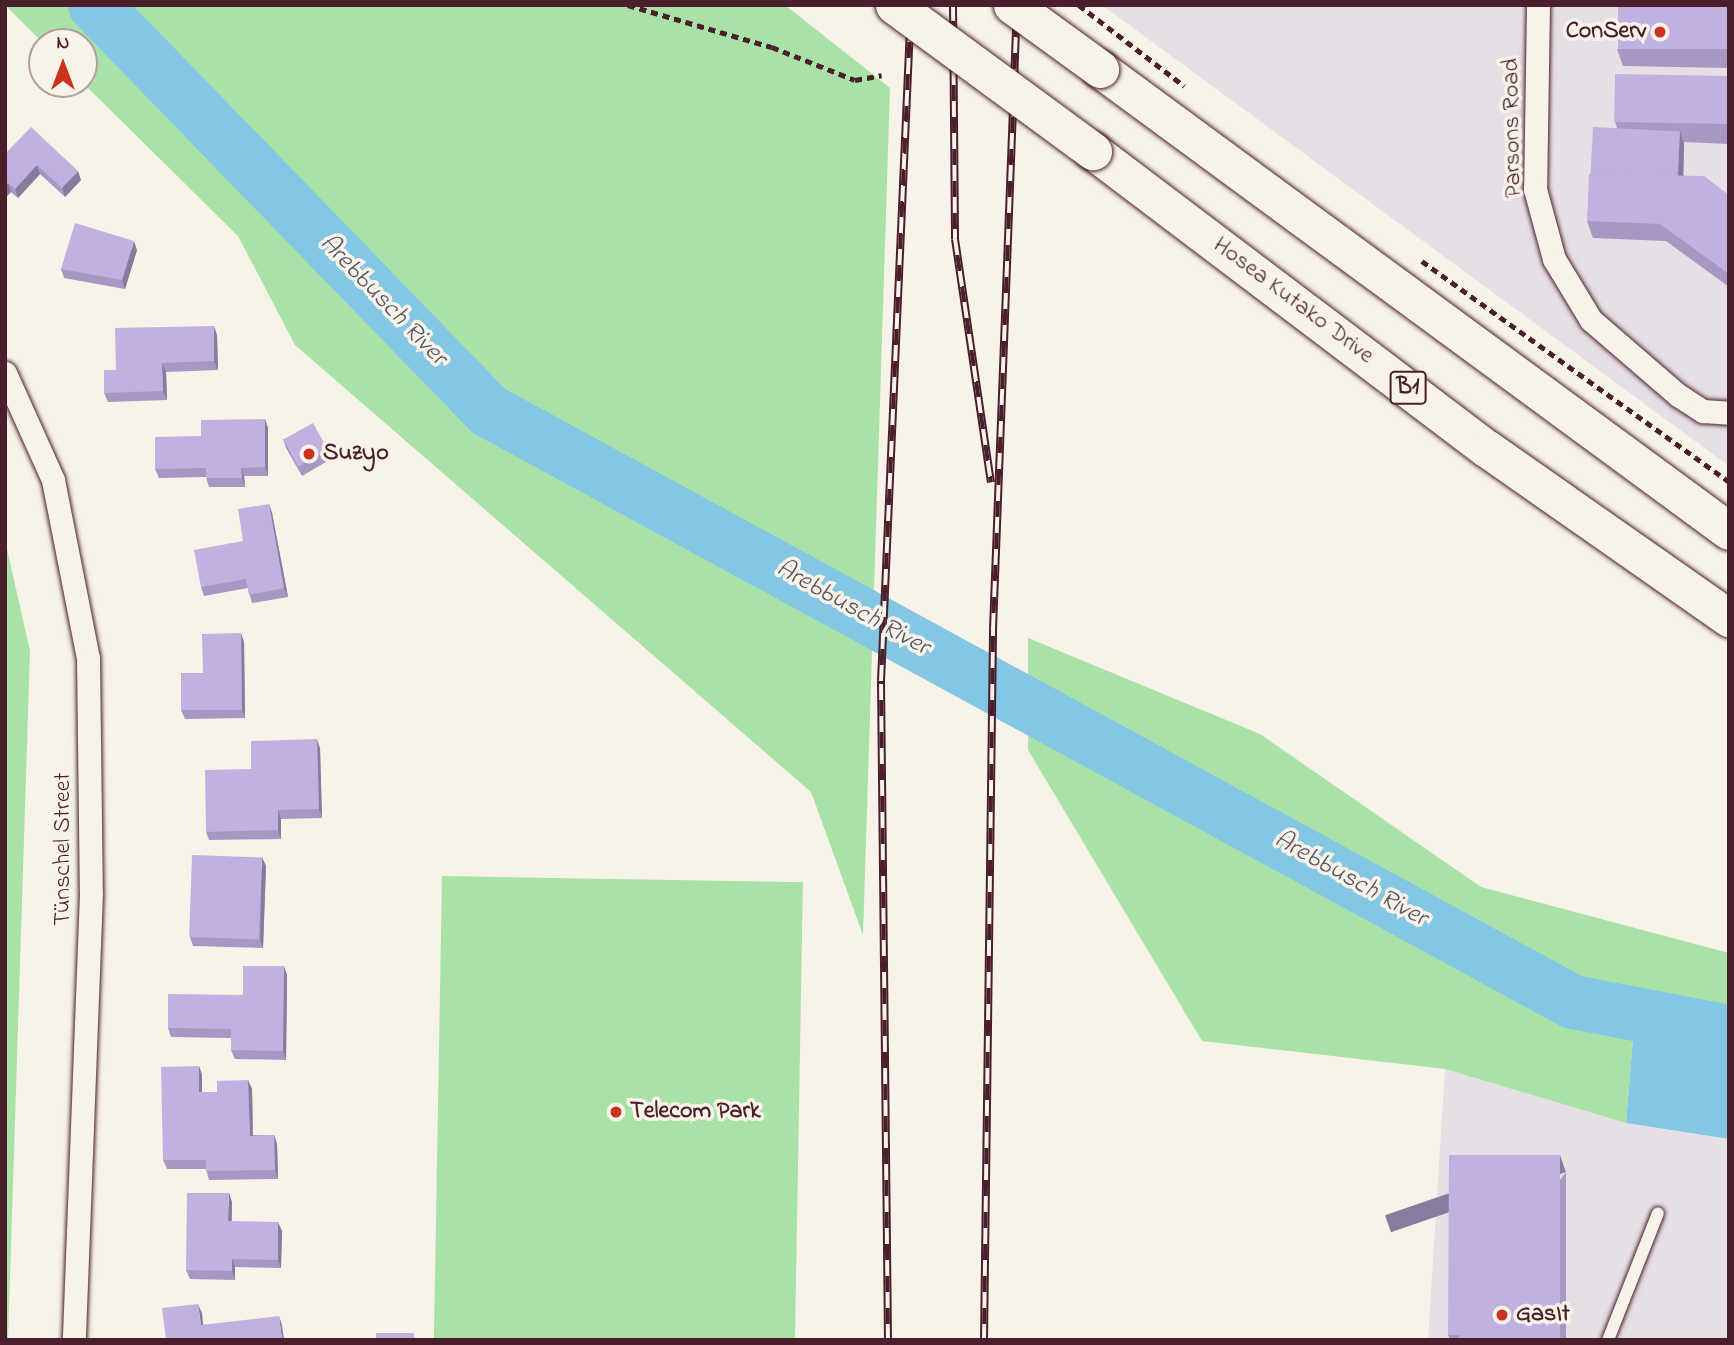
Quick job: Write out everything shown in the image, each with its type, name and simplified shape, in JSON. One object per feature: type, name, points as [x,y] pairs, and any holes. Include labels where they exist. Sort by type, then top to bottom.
[{"type":"main road","name":"Hosea Kutako Drive","points":[[894,5],[1093,151],[1486,448],[1729,618]]},
{"type":"main road","points":[[1012,5],[1729,531]]},
{"type":"street","name":"Parsons Road","points":[[1538,5],[1535,189],[1554,259],[1591,320],[1678,395],[1703,411],[1729,413]]},
{"type":"street","name":"Tünschel Street","points":[[5,373],[53,480],[88,659],[91,893],[74,1340]]},
{"type":"lane","points":[[1608,1340],[1658,1213]]},
{"type":"path","points":[[628,5],[772,47],[855,80],[882,75]]},
{"type":"path","points":[[1079,5],[1187,88]]},
{"type":"path","points":[[1414,254],[1729,482]]},
{"type":"shaded area","points":[[1102,5],[1729,5],[1729,466]]},
{"type":"shaded area","points":[[1445,1069],[1626,1123],[1729,1139],[1729,1340],[1428,1340]]},
{"type":"green space","points":[[5,5],[785,5],[890,88],[863,935],[811,792],[295,345],[238,236],[98,98],[98,28],[28,28]]},
{"type":"green space","points":[[5,540],[30,651],[8,1340],[5,1340]]},
{"type":"green space","points":[[1028,638],[1260,734],[1481,887],[1729,953],[1729,1032],[1635,1014],[1626,1123],[1445,1069],[1202,1041],[1028,750]]},
{"type":"green space","name":"Telecom Park","points":[[442,876],[803,882],[795,1340],[434,1340]]},
{"type":"water","points":[[1635,1014],[1729,1032],[1729,1139],[1626,1123]]},
{"type":"building","points":[[1618,5],[1729,5],[1729,49],[1618,49]]},
{"type":"building","points":[[1615,74],[1729,76],[1728,124],[1614,122]]},
{"type":"building","points":[[31,127],[78,171],[62,188],[37,165],[15,189],[8,183],[5,186],[5,154]]},
{"type":"building","points":[[1593,127],[1680,132],[1677,178],[1591,174]]},
{"type":"building","points":[[1589,174],[1704,176],[1729,195],[1729,274],[1660,224],[1587,221]]},
{"type":"building","points":[[75,223],[134,241],[122,280],[61,269]]},
{"type":"building","points":[[214,326],[214,361],[162,363],[163,391],[104,393],[104,370],[116,370],[115,328]]},
{"type":"building","points":[[265,419],[265,467],[241,468],[242,478],[206,478],[206,468],[155,469],[155,437],[201,436],[201,420]]},
{"type":"building","name":"Suzyo","points":[[313,423],[328,450],[298,467],[283,439]]},
{"type":"building","points":[[269,504],[284,588],[249,595],[246,579],[201,587],[194,550],[243,541],[238,509]]},
{"type":"building","points":[[241,633],[242,710],[181,710],[181,673],[203,673],[202,634]]},
{"type":"building","points":[[317,739],[319,809],[278,810],[278,830],[206,832],[205,770],[251,769],[251,741]]},
{"type":"building","points":[[192,855],[262,857],[259,939],[189,937]]},
{"type":"building","points":[[243,966],[284,966],[283,1051],[231,1050],[231,1029],[168,1028],[168,994],[243,995]]},
{"type":"building","points":[[199,1066],[199,1092],[217,1092],[217,1081],[248,1080],[250,1136],[274,1135],[275,1170],[206,1171],[206,1160],[163,1160],[161,1067]]},
{"type":"building","points":[[1449,1155],[1560,1155],[1560,1340],[1459,1340],[1459,1335],[1448,1335]]},
{"type":"building","points":[[187,1193],[229,1193],[228,1221],[278,1222],[278,1260],[232,1259],[232,1271],[186,1270]]},
{"type":"building","points":[[198,1304],[201,1325],[279,1316],[282,1340],[166,1340],[162,1308]]},
{"type":"building","points":[[376,1333],[414,1333],[414,1340],[376,1340]]},
{"type":"waterway","name":"Arebbusch River","points":[[95,5],[489,411],[1573,1002],[1729,1032]]},
{"type":"railway","points":[[888,1340],[881,681],[911,5]]},
{"type":"railway","points":[[953,5],[955,239],[991,482]]},
{"type":"railway","points":[[984,1340],[993,629],[1017,5]]},
{"type":"place","name":"ConServ","points":[[1660,32]]},
{"type":"place","name":"Suzyo","points":[[309,454]]},
{"type":"place","name":"Telecom Park","points":[[616,1112]]},
{"type":"place","name":"GasIt","points":[[1502,1315]]}]
